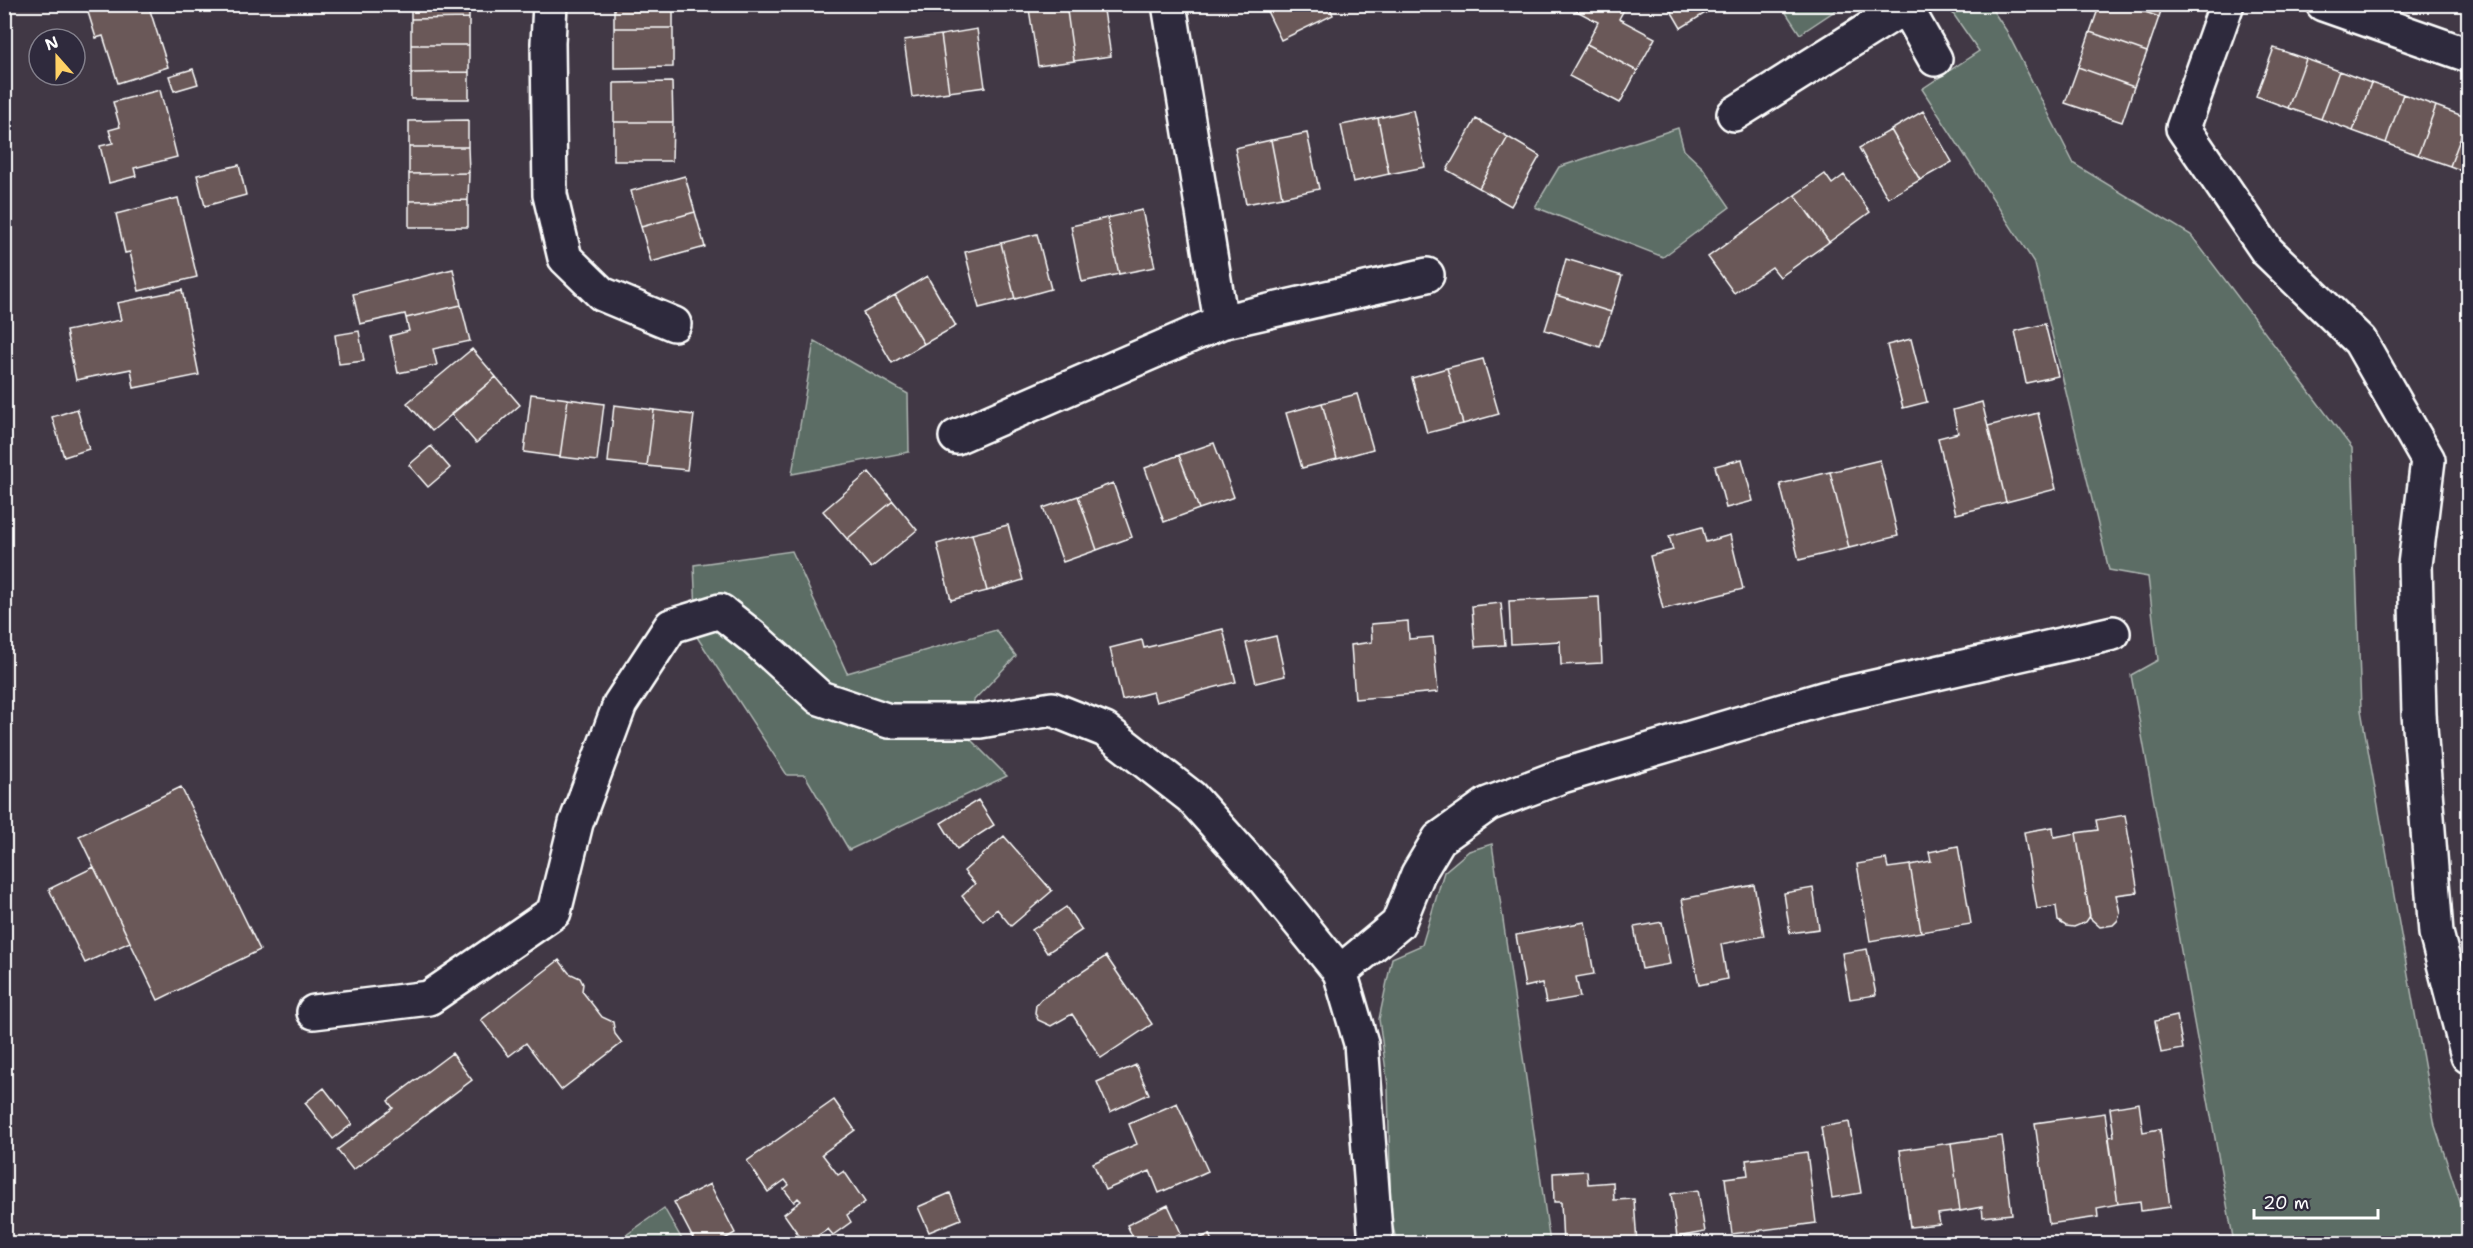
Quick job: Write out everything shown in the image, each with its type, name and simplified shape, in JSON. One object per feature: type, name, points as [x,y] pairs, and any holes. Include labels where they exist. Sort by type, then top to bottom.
[{"type":"street","points":[[550,4],[548,43],[550,195],[565,258],[602,294],[674,324]]},
{"type":"street","points":[[1169,4],[1221,322]]},
{"type":"street","points":[[2227,4],[2183,128],[2266,251],[2360,341],[2428,460],[2415,565],[2419,714],[2436,933],[2469,1056]]},
{"type":"street","points":[[2323,4],[2469,55]]},
{"type":"street","points":[[1734,114],[1905,5],[1935,59]]},
{"type":"street","points":[[956,437],[1221,322],[1427,275]]},
{"type":"street","points":[[314,1012],[429,998],[554,912],[576,823],[620,704],[671,626],[720,611],[754,638],[820,698],[889,721],[980,720],[1052,709],[1105,730],[1191,797],[1260,874],[1340,972],[1361,1043],[1376,1244]]},
{"type":"street","points":[[1340,972],[1398,924],[1418,874],[1439,839],[1488,804],[1562,776],[1826,698],[2113,633]]},
{"type":"green space","points":[[1781,5],[1837,5],[1836,10],[1800,34]]},
{"type":"green space","points":[[1947,5],[1989,5],[2006,30],[2074,164],[2191,235],[2352,448],[2361,710],[2435,1126],[2468,1226],[2468,1243],[2234,1243],[2131,675],[2158,660],[2148,577],[2109,570],[2035,264],[1922,89],[1979,51]]},
{"type":"green space","points":[[1678,128],[1684,150],[1703,168],[1730,207],[1663,257],[1535,207],[1559,167]]},
{"type":"green space","points":[[814,341],[908,394],[909,452],[792,474]]},
{"type":"green space","points":[[792,551],[847,673],[996,630],[1016,656],[974,700],[969,738],[1007,776],[849,850],[805,775],[787,775],[697,637],[694,565]]},
{"type":"green space","points":[[1492,844],[1550,1243],[1397,1243],[1391,1219],[1388,1086],[1379,1019],[1392,958],[1422,945],[1444,872],[1469,851]]},
{"type":"green space","points":[[664,1208],[684,1243],[615,1243]]},
{"type":"building","points":[[101,4],[148,4],[168,67],[118,83],[103,36],[96,38],[87,9]]},
{"type":"building","points":[[411,4],[469,4],[469,18],[411,19]]},
{"type":"building","points":[[614,4],[673,4],[673,28],[614,28]]},
{"type":"building","points":[[1066,4],[1074,61],[1038,66],[1029,9]]},
{"type":"building","points":[[1066,4],[1103,4],[1111,56],[1074,61]]},
{"type":"building","points":[[1269,4],[1328,4],[1333,15],[1281,40],[1265,7]]},
{"type":"building","points":[[1573,4],[1627,4],[1619,19],[1655,38],[1637,71],[1587,44],[1598,22],[1571,8]]},
{"type":"building","points":[[1667,4],[1710,4],[1712,9],[1681,28]]},
{"type":"building","points":[[2100,4],[2123,4],[2159,17],[2147,52],[2090,32]]},
{"type":"building","points":[[2123,4],[2163,4],[2159,17]]},
{"type":"building","points":[[469,18],[469,45],[411,45],[411,19]]},
{"type":"building","points":[[614,28],[673,28],[673,67],[614,68]]},
{"type":"building","points":[[977,29],[985,87],[949,92],[941,35]]},
{"type":"building","points":[[2090,32],[2147,52],[2134,87],[2078,67]]},
{"type":"building","points":[[941,35],[949,92],[912,97],[904,40]]},
{"type":"building","points":[[1587,44],[1637,71],[1620,103],[1569,76]]},
{"type":"building","points":[[411,45],[469,45],[469,72],[411,73]]},
{"type":"building","points":[[2274,48],[2306,59],[2288,108],[2256,96]]},
{"type":"building","points":[[2306,59],[2339,71],[2321,119],[2288,108]]},
{"type":"building","points":[[2078,67],[2134,87],[2122,122],[2065,103]]},
{"type":"building","points":[[193,69],[198,84],[174,91],[169,76]]},
{"type":"building","points":[[2339,71],[2371,83],[2353,131],[2321,119]]},
{"type":"building","points":[[469,72],[469,99],[411,99],[411,73]]},
{"type":"building","points":[[672,82],[673,122],[614,122],[614,83]]},
{"type":"building","points":[[2371,83],[2403,94],[2386,143],[2353,131]]},
{"type":"building","points":[[160,90],[177,157],[134,168],[136,176],[109,183],[100,146],[113,143],[109,130],[120,127],[113,102]]},
{"type":"building","points":[[2403,94],[2436,106],[2418,155],[2386,143]]},
{"type":"building","points":[[2436,106],[2468,118],[2450,166],[2418,155]]},
{"type":"building","points":[[1413,110],[1425,167],[1389,174],[1378,118]]},
{"type":"building","points":[[1923,111],[1952,162],[1920,180],[1891,130]]},
{"type":"building","points":[[1378,118],[1389,174],[1353,182],[1341,125]]},
{"type":"building","points":[[2468,118],[2468,173],[2450,166]]},
{"type":"building","points":[[1476,119],[1508,137],[1479,188],[1447,170]]},
{"type":"building","points":[[468,120],[468,147],[409,147],[409,121]]},
{"type":"building","points":[[614,122],[673,122],[672,161],[614,161]]},
{"type":"building","points":[[1891,130],[1920,180],[1888,198],[1859,148]]},
{"type":"building","points":[[1307,133],[1319,189],[1282,197],[1271,140]]},
{"type":"building","points":[[1508,137],[1540,156],[1511,206],[1479,188]]},
{"type":"building","points":[[1271,140],[1282,197],[1246,204],[1235,148]]},
{"type":"building","points":[[409,147],[468,147],[469,173],[409,174]]},
{"type":"building","points":[[239,165],[246,195],[205,206],[197,175]]},
{"type":"building","points":[[469,173],[468,200],[409,201],[409,174]]},
{"type":"building","points":[[1825,174],[1832,184],[1844,175],[1870,212],[1829,242],[1795,195]]},
{"type":"building","points":[[685,176],[695,212],[641,227],[631,191]]},
{"type":"building","points":[[1795,195],[1829,242],[1780,277],[1772,267],[1734,293],[1708,257]]},
{"type":"building","points":[[178,198],[197,277],[139,291],[130,252],[125,253],[116,214]]},
{"type":"building","points":[[468,200],[468,227],[409,227],[409,201]]},
{"type":"building","points":[[1142,210],[1155,267],[1119,274],[1107,218]]},
{"type":"building","points":[[695,212],[705,247],[651,262],[641,227]]},
{"type":"building","points":[[1107,218],[1119,274],[1082,282],[1071,226]]},
{"type":"building","points":[[1037,234],[1051,289],[1015,299],[1001,243]]},
{"type":"building","points":[[1001,243],[1015,299],[979,308],[965,252]]},
{"type":"building","points":[[1566,259],[1622,276],[1611,312],[1556,295]]},
{"type":"building","points":[[453,269],[461,305],[406,318],[405,314],[360,324],[353,294]]},
{"type":"building","points":[[927,276],[956,326],[924,344],[895,295]]},
{"type":"building","points":[[182,290],[199,375],[134,388],[131,369],[76,380],[66,331],[121,320],[117,303]]},
{"type":"building","points":[[895,295],[924,344],[892,363],[863,313]]},
{"type":"building","points":[[1556,295],[1611,312],[1600,347],[1545,330]]},
{"type":"building","points":[[461,305],[470,341],[433,349],[437,365],[398,373],[390,336],[409,331],[406,318]]},
{"type":"building","points":[[2045,324],[2058,376],[2026,383],[2015,331]]},
{"type":"building","points":[[359,331],[364,361],[339,364],[335,335]]},
{"type":"building","points":[[1911,339],[1927,402],[1903,408],[1887,345]]},
{"type":"building","points":[[472,349],[496,377],[432,431],[407,403]]},
{"type":"building","points":[[1483,359],[1499,414],[1463,424],[1447,368]]},
{"type":"building","points":[[1447,368],[1463,424],[1427,433],[1412,378]]},
{"type":"building","points":[[496,377],[520,405],[476,443],[451,414]]},
{"type":"building","points":[[531,394],[568,399],[560,457],[524,452]]},
{"type":"building","points":[[1357,394],[1373,449],[1337,459],[1322,403]]},
{"type":"building","points":[[568,399],[604,404],[597,461],[560,457]]},
{"type":"building","points":[[1982,402],[2006,502],[1956,514],[1938,438],[1958,433],[1953,410]]},
{"type":"building","points":[[1322,403],[1337,459],[1302,468],[1286,413]]},
{"type":"building","points":[[614,405],[654,410],[647,466],[608,462]]},
{"type":"building","points":[[77,409],[89,449],[64,457],[52,417]]},
{"type":"building","points":[[654,410],[694,415],[687,470],[647,466]]},
{"type":"building","points":[[2038,413],[2056,489],[2006,502],[1988,426]]},
{"type":"building","points":[[1214,443],[1234,497],[1199,509],[1179,455]]},
{"type":"building","points":[[431,446],[450,468],[428,487],[409,465]]},
{"type":"building","points":[[1179,455],[1199,509],[1164,522],[1145,468]]},
{"type":"building","points":[[1742,459],[1753,501],[1726,508],[1715,466]]},
{"type":"building","points":[[1880,460],[1898,536],[1849,548],[1830,472]]},
{"type":"building","points":[[869,472],[893,501],[847,539],[823,511]]},
{"type":"building","points":[[1830,472],[1849,548],[1799,560],[1780,484]]},
{"type":"building","points":[[1113,483],[1132,537],[1097,550],[1078,496]]},
{"type":"building","points":[[1078,496],[1097,550],[1063,562],[1043,508]]},
{"type":"building","points":[[893,501],[917,530],[871,568],[847,539]]},
{"type":"building","points":[[1008,525],[1023,580],[987,591],[972,534]]},
{"type":"building","points":[[1702,527],[1706,542],[1730,535],[1743,589],[1663,609],[1650,556],[1673,550],[1669,536]]},
{"type":"building","points":[[972,534],[987,591],[951,600],[937,544]]},
{"type":"building","points":[[1599,597],[1602,663],[1561,665],[1560,641],[1511,644],[1509,601]]},
{"type":"building","points":[[1501,603],[1505,645],[1475,647],[1472,606]]},
{"type":"building","points":[[1408,621],[1409,639],[1433,637],[1438,692],[1355,699],[1351,645],[1372,642],[1371,624]]},
{"type":"building","points":[[1223,629],[1236,682],[1156,702],[1153,692],[1122,700],[1110,648],[1142,640],[1144,648]]},
{"type":"building","points":[[1276,636],[1285,676],[1256,683],[1246,643]]},
{"type":"building","points":[[181,787],[260,950],[158,1000],[79,836]]},
{"type":"building","points":[[978,800],[994,825],[957,849],[941,823]]},
{"type":"building","points":[[2125,815],[2138,892],[2116,895],[2120,913],[2118,920],[2113,925],[2100,927],[2090,918],[2076,833],[2098,830],[2096,820]]},
{"type":"building","points":[[2053,827],[2054,837],[2076,833],[2090,916],[2086,922],[2074,927],[2066,926],[2058,921],[2056,906],[2037,909],[2024,832]]},
{"type":"building","points":[[1004,836],[1052,891],[1011,926],[997,909],[983,921],[962,896],[975,884],[964,871]]},
{"type":"building","points":[[1958,846],[1971,924],[1921,932],[1910,865],[1931,861],[1929,852]]},
{"type":"building","points":[[1886,859],[1888,868],[1910,865],[1921,932],[1870,941],[1857,864]]},
{"type":"building","points":[[94,867],[130,942],[85,963],[49,889]]},
{"type":"building","points":[[1754,885],[1764,936],[1721,944],[1727,979],[1699,985],[1682,899]]},
{"type":"building","points":[[1813,888],[1819,929],[1790,933],[1784,893]]},
{"type":"building","points":[[1066,907],[1082,930],[1047,953],[1032,930]]},
{"type":"building","points":[[1585,922],[1594,974],[1576,977],[1580,997],[1546,1003],[1542,983],[1525,987],[1516,935]]},
{"type":"building","points":[[1662,922],[1670,964],[1642,969],[1634,927]]},
{"type":"building","points":[[1867,949],[1876,995],[1850,999],[1842,953]]},
{"type":"building","points":[[1106,956],[1152,1024],[1101,1058],[1072,1014],[1051,1026],[1038,1020],[1035,1013],[1036,1005],[1041,999]]},
{"type":"building","points":[[559,960],[569,973],[580,978],[583,984],[582,991],[602,1017],[613,1022],[615,1034],[622,1043],[561,1090],[526,1043],[509,1056],[481,1020]]},
{"type":"building","points":[[2177,1016],[2183,1049],[2161,1053],[2155,1021]]},
{"type":"building","points":[[452,1053],[472,1080],[353,1170],[337,1150],[393,1108],[388,1101]]},
{"type":"building","points":[[1136,1065],[1149,1094],[1110,1112],[1097,1082]]},
{"type":"building","points":[[324,1088],[352,1124],[333,1139],[305,1103]]},
{"type":"building","points":[[834,1100],[855,1130],[822,1154],[838,1175],[844,1171],[865,1202],[847,1215],[851,1222],[833,1235],[828,1229],[805,1244],[784,1214],[801,1201],[798,1198],[794,1202],[784,1189],[789,1185],[785,1180],[768,1192],[747,1161]]},
{"type":"building","points":[[1177,1103],[1208,1171],[1159,1193],[1150,1171],[1105,1190],[1093,1163],[1137,1144],[1129,1124]]},
{"type":"building","points":[[2139,1103],[2143,1132],[2160,1129],[2170,1207],[2141,1211],[2140,1201],[2118,1204],[2109,1137],[2114,1136],[2110,1108]]},
{"type":"building","points":[[2105,1113],[2118,1204],[2097,1208],[2098,1217],[2049,1224],[2035,1123]]},
{"type":"building","points":[[1849,1122],[1861,1193],[1832,1198],[1821,1127]]},
{"type":"building","points":[[2002,1136],[2012,1214],[1983,1217],[1982,1207],[1960,1211],[1951,1143]]},
{"type":"building","points":[[1951,1143],[1960,1211],[1938,1214],[1940,1224],[1910,1227],[1900,1150]]},
{"type":"building","points":[[1807,1152],[1816,1223],[1732,1234],[1725,1178],[1748,1175],[1746,1160]]},
{"type":"building","points":[[1587,1171],[1588,1184],[1613,1182],[1614,1200],[1634,1199],[1637,1244],[1563,1244],[1561,1202],[1554,1202],[1553,1173]]},
{"type":"building","points":[[710,1184],[735,1233],[716,1244],[696,1244],[674,1202]]},
{"type":"building","points":[[1698,1190],[1705,1232],[1677,1237],[1671,1194]]},
{"type":"building","points":[[950,1193],[961,1219],[929,1232],[918,1207]]},
{"type":"building","points":[[1168,1205],[1181,1233],[1159,1244],[1136,1244],[1127,1225]]},
{"type":"building","points":[[1209,1234],[1213,1244],[1189,1244]]}]
